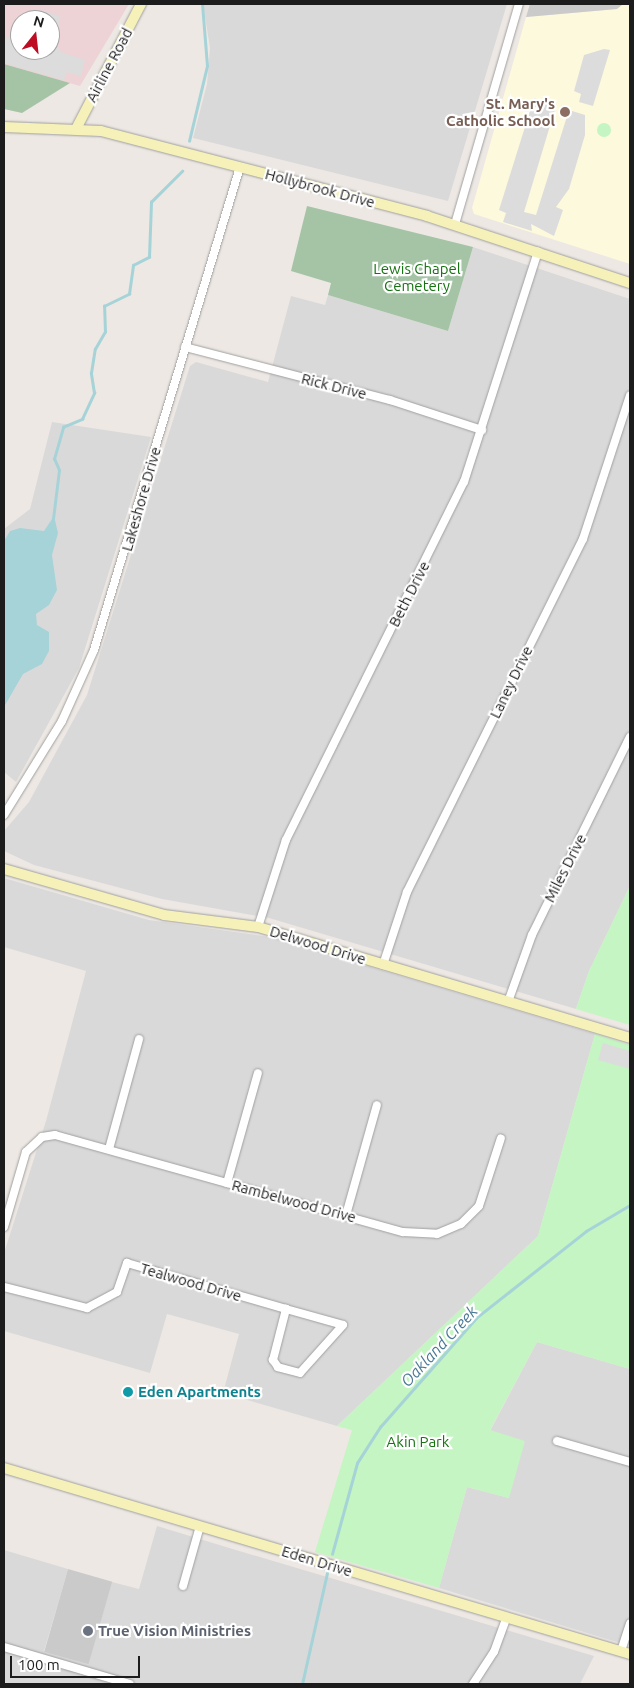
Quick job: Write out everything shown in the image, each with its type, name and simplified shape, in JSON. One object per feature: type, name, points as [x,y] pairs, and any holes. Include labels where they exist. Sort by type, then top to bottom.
[{"type":"street","name":"Airline Road","points":[[77,127],[141,4]]},
{"type":"street","points":[[455,224],[519,4]]},
{"type":"street","name":"Hollybrook Drive","points":[[4,127],[77,127],[240,167],[455,224],[630,283]]},
{"type":"street","name":"Lakeshore Drive","points":[[4,815],[62,721],[89,663],[240,167]]},
{"type":"street","name":"Beth Drive","points":[[258,927],[286,840],[459,492],[482,430],[538,252]]},
{"type":"street","name":"Rick Drive","points":[[185,347],[390,400],[482,430]]},
{"type":"street","name":"Laney Drive","points":[[383,965],[407,892],[582,539],[630,395]]},
{"type":"street","name":"Miles Drive","points":[[508,1002],[532,935],[630,737]]},
{"type":"street","name":"Delwood Drive","points":[[4,869],[164,916],[258,927],[630,1038]]},
{"type":"street","points":[[109,1149],[139,1039]]},
{"type":"street","points":[[227,1183],[258,1073]]},
{"type":"street","points":[[346,1215],[377,1105]]},
{"type":"street","name":"Rambelwood Drive","points":[[4,1227],[23,1159],[34,1142],[54,1135],[416,1234],[456,1227],[484,1197],[502,1138]]},
{"type":"street","name":"Tealwood Drive","points":[[4,1287],[86,1308],[118,1292],[126,1263],[343,1325],[300,1372],[278,1367],[273,1360],[286,1309]]},
{"type":"street","points":[[557,1442],[630,1462]]},
{"type":"street","name":"Eden Drive","points":[[4,1468],[626,1652]]},
{"type":"street","points":[[183,1586],[200,1526]]},
{"type":"street","points":[[473,1684],[494,1652],[507,1617]]},
{"type":"street","points":[[626,1652],[630,1623]]},
{"type":"street","points":[[4,1647],[130,1684]]},
{"type":"shaded area","points":[[4,4],[129,4],[80,86],[4,64]]},
{"type":"shaded area","points":[[203,4],[507,4],[448,201],[193,138],[207,84],[210,48]]},
{"type":"shaded area","points":[[530,4],[623,4],[617,9],[526,17]]},
{"type":"shaded area","name":"St. Mary's Catholic School","points":[[623,4],[630,4],[630,264],[474,214],[472,208],[526,17],[617,9]]},
{"type":"shaded area","points":[[4,37],[10,38],[10,60],[60,60],[60,50],[85,60],[81,76],[67,72],[64,80],[4,63]]},
{"type":"shaded area","points":[[604,49],[610,50],[593,106],[579,102],[581,94],[574,91],[584,55]]},
{"type":"shaded area","points":[[534,98],[556,106],[524,212],[536,215],[569,110],[585,115],[585,135],[569,189],[556,207],[563,210],[554,236],[531,224],[532,231],[503,222],[506,213],[499,210]]},
{"type":"shaded area","points":[[473,247],[630,299],[630,886],[589,971],[576,1009],[269,918],[162,899],[34,865],[4,851],[4,831],[29,802],[87,695],[190,366],[196,362],[268,382],[291,296],[325,305],[328,295],[448,331]]},
{"type":"shaded area","points":[[52,422],[151,437],[79,668],[16,782],[4,772],[4,529],[30,509]]},
{"type":"shaded area","points":[[4,878],[149,920],[270,937],[595,1034],[538,1236],[337,1426],[223,1393],[239,1334],[167,1314],[150,1373],[4,1331],[4,1253],[46,1121],[86,971],[4,947]]},
{"type":"shaded area","points":[[603,1043],[630,1051],[630,1069],[598,1060]]},
{"type":"shaded area","points":[[537,1342],[630,1369],[630,1646],[439,1588],[467,1487],[509,1498],[490,1431]]},
{"type":"shaded area","points":[[157,1526],[594,1656],[580,1684],[4,1684],[4,1550],[68,1569],[44,1651],[88,1664],[112,1582],[139,1589]]},
{"type":"shaded area","points":[[68,1569],[112,1582],[89,1664],[44,1652]]},
{"type":"green space","points":[[4,64],[70,83],[22,113],[4,109]]},
{"type":"green space","points":[[601,123],[607,123],[611,130],[607,137],[601,137],[597,133],[597,127]]},
{"type":"green space","name":"Lewis Chapel Cemetery","points":[[307,206],[473,247],[448,331],[328,295],[331,283],[291,271]]},
{"type":"green space","points":[[630,886],[630,1025],[576,1009],[589,971]]},
{"type":"green space","name":"Akin Park","points":[[595,1034],[630,1045],[630,1369],[537,1342],[490,1430],[525,1441],[509,1498],[467,1487],[439,1588],[315,1552],[352,1430],[337,1426],[538,1236]]},
{"type":"water","points":[[54,516],[58,533],[52,555],[57,590],[49,605],[36,614],[37,625],[49,632],[49,651],[42,664],[23,674],[4,707],[4,541],[10,531],[20,528],[44,531]]},
{"type":"waterway","points":[[189,141],[207,66],[202,4]]},
{"type":"waterway","points":[[53,519],[59,470],[54,459],[63,427],[82,419],[94,393],[91,373],[95,349],[105,332],[104,306],[129,294],[133,265],[149,257],[151,202],[182,171]]},
{"type":"waterway","name":"Oakland Creek","points":[[332,1554],[357,1463],[380,1427],[476,1318],[586,1231],[630,1205]]},
{"type":"waterway","name":"Oakland Creek","points":[[302,1684],[327,1573]]},
{"type":"place","name":"St. Mary's Catholic School","points":[[565,112]]},
{"type":"place","name":"Eden Apartments","points":[[128,1392]]},
{"type":"place","name":"True Vision Ministries","points":[[88,1631]]}]
